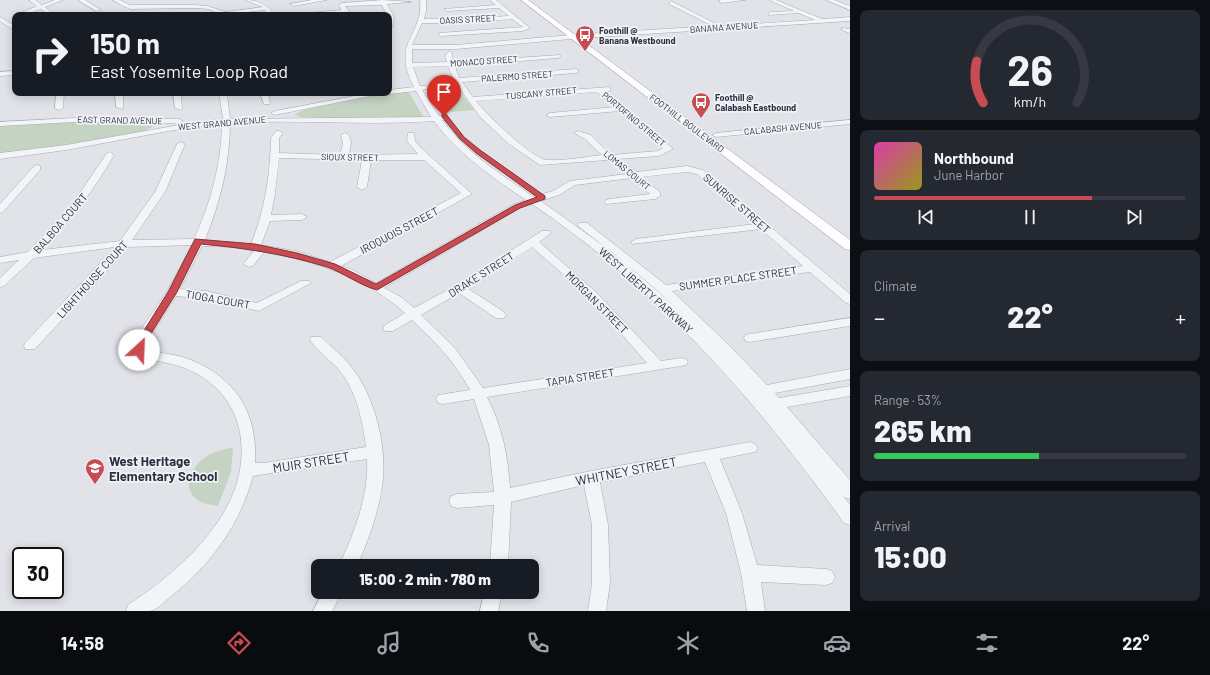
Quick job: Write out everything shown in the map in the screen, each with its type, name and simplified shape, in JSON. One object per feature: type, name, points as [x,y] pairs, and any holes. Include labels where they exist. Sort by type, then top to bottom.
[{"type":"main road","name":"FOOTHILL BOULEVARD","points":[[524,0],[716,135],[850,233]]},
{"type":"main road","name":"FOOTHILL BOULEVARD","points":[[533,0],[578,37],[850,246]]},
{"type":"street","points":[[32,0],[48,12]]},
{"type":"street","points":[[27,12],[60,0]]},
{"type":"street","points":[[81,0],[98,10]]},
{"type":"street","points":[[116,0],[129,7],[188,4],[208,6],[222,12]]},
{"type":"street","points":[[248,0],[267,8],[270,12]]},
{"type":"street","points":[[293,4],[305,1],[324,0]]},
{"type":"street","points":[[418,44],[426,19],[423,0]]},
{"type":"street","points":[[429,0],[430,6]]},
{"type":"street","points":[[441,34],[527,28],[493,0]]},
{"type":"street","points":[[721,1],[742,0]]},
{"type":"street","points":[[772,0],[822,21]]},
{"type":"street","points":[[829,0],[850,8]]},
{"type":"street","points":[[305,1],[315,12]]},
{"type":"street","points":[[384,2],[389,12]]},
{"type":"street","points":[[346,12],[342,5],[408,2]]},
{"type":"street","points":[[671,3],[719,27]]},
{"type":"street","points":[[447,9],[500,6]]},
{"type":"street","points":[[240,12],[267,8]]},
{"type":"street","points":[[770,14],[800,12]]},
{"type":"street","name":"OASIS STREET","points":[[426,19],[514,17]]},
{"type":"street","points":[[0,20],[8,18]]},
{"type":"street","points":[[426,19],[410,46],[409,65],[422,88],[431,95]]},
{"type":"street","name":"BANANA AVENUE","points":[[410,46],[418,44],[578,37],[850,19]]},
{"type":"street","points":[[0,20],[12,27]]},
{"type":"street","points":[[550,49],[564,61]]},
{"type":"street","points":[[499,52],[506,60]]},
{"type":"street","points":[[449,53],[448,56],[450,64],[457,80],[483,115],[501,133],[543,163],[608,157]]},
{"type":"street","name":"MONACO STREET","points":[[409,65],[416,62],[450,64],[558,56]]},
{"type":"street","points":[[416,62],[422,88]]},
{"type":"street","name":"PALERMO STREET","points":[[457,80],[576,71],[570,66]]},
{"type":"street","points":[[0,74],[12,72]]},
{"type":"street","points":[[392,92],[422,88]]},
{"type":"street","name":"WEST LIBERTY PARKWAY","points":[[422,88],[449,134],[469,153],[538,199],[607,242],[663,289],[719,342],[765,390],[770,405],[850,518]]},
{"type":"street","name":"PORTOFINO STREET","points":[[598,89],[669,149],[659,153],[608,157]]},
{"type":"street","name":"TUSCANY STREET","points":[[471,99],[612,89]]},
{"type":"street","points":[[59,108],[60,96]]},
{"type":"street","points":[[119,96],[120,107]]},
{"type":"street","points":[[177,96],[179,108]]},
{"type":"street","points":[[135,611],[160,594],[188,570],[213,543],[234,508],[248,470],[249,433],[241,407],[227,388],[200,369],[187,363],[146,354],[139,350],[140,345],[173,292],[198,241],[215,199],[226,154],[227,120],[223,96]]},
{"type":"street","points":[[265,96],[267,102]]},
{"type":"street","name":"EAST GRAND AVENUE","points":[[0,124],[59,120],[227,120],[365,96]]},
{"type":"street","name":"WEST LIBERTY PARKWAY","points":[[437,105],[441,118]]},
{"type":"street","points":[[303,119],[293,116],[292,113],[313,106]]},
{"type":"street","points":[[550,115],[622,109]]},
{"type":"street","name":"WEST GRAND AVENUE","points":[[0,156],[84,145],[173,128],[227,120],[303,119],[378,121],[441,118]]},
{"type":"street","points":[[128,137],[152,130],[156,127],[154,123],[147,121]]},
{"type":"street","name":"CALABASH AVENUE","points":[[716,135],[850,122]]},
{"type":"street","points":[[249,264],[258,247],[272,182],[275,138],[279,132]]},
{"type":"street","name":"LOMAS COURT","points":[[578,133],[588,137],[608,157],[634,175],[644,186],[655,192],[655,196],[609,202]]},
{"type":"street","points":[[344,158],[347,143],[345,135]]},
{"type":"street","points":[[411,136],[411,140],[425,157]]},
{"type":"street","name":"LIGHTHOUSE COURT","points":[[30,346],[106,266],[126,242],[160,191],[181,144]]},
{"type":"street","name":"BALBOA COURT","points":[[0,284],[33,254],[82,199],[110,155]]},
{"type":"street","name":"SIOUX STREET","points":[[275,155],[344,158],[425,157]]},
{"type":"street","name":"IROQUOIS STREET","points":[[332,266],[467,194],[425,157]]},
{"type":"street","points":[[362,187],[367,158]]},
{"type":"street","points":[[0,210],[37,168]]},
{"type":"street","name":"SUNRISE STREET","points":[[377,287],[517,206],[580,182],[695,169],[850,300]]},
{"type":"street","name":"WEST LIBERTY PARKWAY","points":[[538,199],[650,290],[704,342],[750,392],[770,405],[850,492]]},
{"type":"street","points":[[264,218],[302,217]]},
{"type":"street","points":[[636,242],[763,226]]},
{"type":"street","name":"DRAKE STREET","points":[[389,328],[416,314],[459,288],[546,233]]},
{"type":"street","points":[[0,260],[33,254],[126,242],[198,241],[258,247],[297,256],[332,266],[377,287],[416,314],[456,355],[479,393],[489,418],[497,446],[503,495],[503,528],[500,559]]},
{"type":"street","name":"MORGAN STREET","points":[[533,242],[593,295],[658,364]]},
{"type":"street","name":"SUMMER PLACE STREET","points":[[663,289],[812,268]]},
{"type":"street","name":"TIOGA COURT","points":[[173,292],[206,295],[258,307],[305,283]]},
{"type":"street","points":[[459,288],[500,315]]},
{"type":"street","points":[[750,338],[850,322]]},
{"type":"street","points":[[316,340],[349,375],[358,391],[370,425],[374,478],[369,507],[350,559]]},
{"type":"street","name":"TAPIA STREET","points":[[443,400],[658,364],[681,362]]},
{"type":"street","points":[[750,392],[850,374]]},
{"type":"street","points":[[770,405],[850,392]]},
{"type":"street","name":"WHITNEY STREET","points":[[457,501],[492,499],[503,495],[591,477],[750,448]]},
{"type":"street","name":"MUIR STREET","points":[[248,470],[264,469],[373,452]]},
{"type":"street","points":[[710,455],[734,513],[750,573],[756,611]]},
{"type":"street","points":[[591,477],[600,525],[600,582],[597,611]]},
{"type":"street","points":[[750,573],[826,577]]},
{"type":"street","points":[[322,611],[329,599]]},
{"type":"street","points":[[489,611],[492,599]]},
{"type":"green space","points":[[458,89],[474,110],[450,112],[435,91]]},
{"type":"green space","points":[[408,91],[424,118],[364,119],[301,117],[295,115],[301,111],[314,107],[374,96],[392,96],[392,93]]},
{"type":"green space","points":[[91,121],[146,123],[153,126],[144,131],[106,139],[0,154],[0,125]]},
{"type":"green space","points":[[233,447],[231,472],[218,506],[203,503],[197,500],[191,493],[189,487],[189,481],[194,469],[210,454]]},
{"type":"place","name":"Foothill @ Banana Westbound","points":[[585,52]]},
{"type":"place","name":"Foothill @ Calabash Eastbound","points":[[701,119]]},
{"type":"place","name":"West Heritage Elementary School","points":[[95,485]]},
{"type":"route","points":[[139,350],[140,345],[173,292],[198,241],[227,243],[282,252],[332,266],[377,287],[517,206],[542,197],[522,184],[462,138],[444,116]]}]
